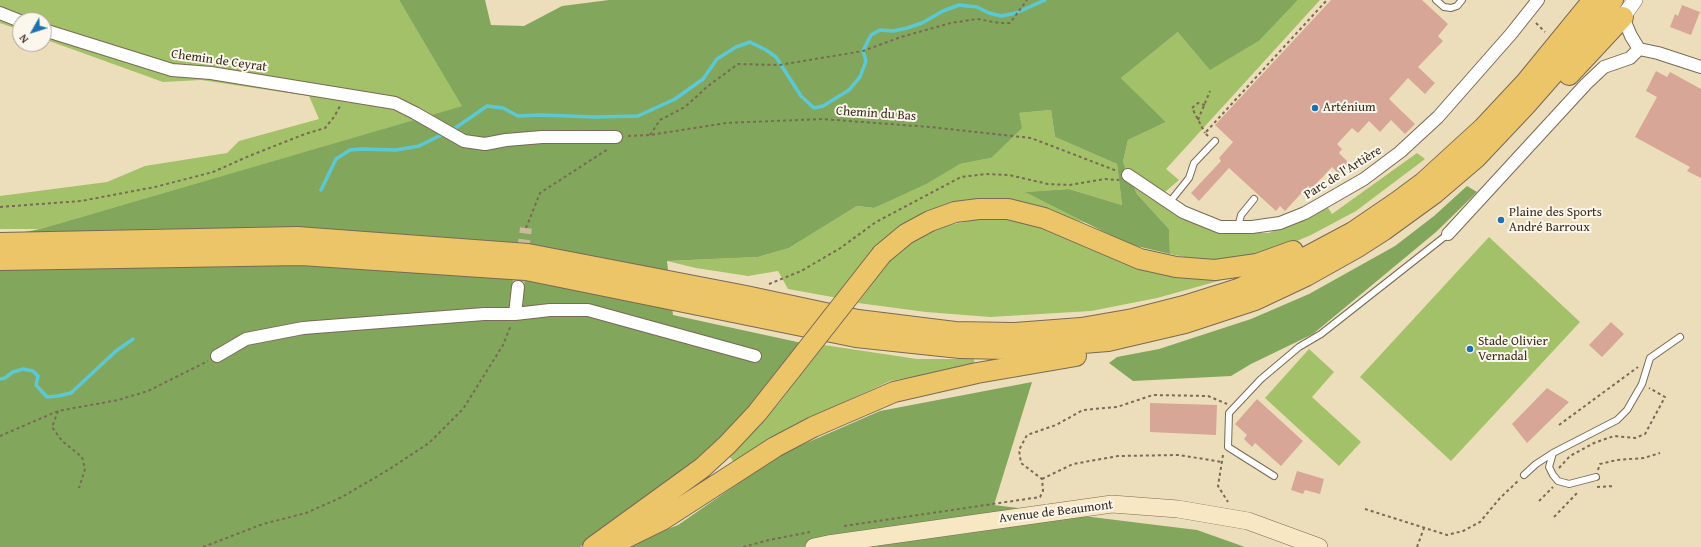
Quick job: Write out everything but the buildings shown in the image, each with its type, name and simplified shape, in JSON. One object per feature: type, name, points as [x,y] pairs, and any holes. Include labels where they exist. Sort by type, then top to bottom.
[{"type":"highway","points":[[0,242],[297,237],[528,254],[746,296],[858,320],[955,332],[1015,333],[1081,328],[1184,306],[1238,289],[1296,263],[1353,232],[1424,182],[1483,128],[1526,82],[1593,0]]},
{"type":"highway","points":[[0,260],[301,255],[526,270],[856,337],[960,348],[1007,349],[1108,341],[1185,323],[1255,300],[1306,276],[1356,248],[1435,193],[1476,158],[1550,78],[1596,23],[1613,0]]},
{"type":"highway","points":[[1476,158],[1491,156],[1623,17]]},
{"type":"highway","points":[[593,547],[702,468],[727,445],[757,413],[792,370],[882,254],[906,234],[930,221],[955,212],[979,209],[1008,209],[1044,218],[1140,260],[1176,267],[1215,270],[1257,264],[1305,246],[1374,206],[1408,181],[1424,182]]},
{"type":"highway","points":[[607,547],[662,520],[775,447],[806,430],[894,392],[977,373],[1110,351],[1146,342],[1185,323]]},
{"type":"main road","name":"Avenue de Beaumont","points":[[814,547],[1112,504],[1178,509],[1248,521],[1319,547]]},
{"type":"street","name":"Parc de l'Artière","points":[[1128,175],[1183,212],[1220,227],[1252,227],[1280,223],[1305,213],[1364,179],[1394,157],[1438,118],[1527,15],[1538,0]]},
{"type":"street","points":[[1635,0],[1623,17],[1631,36],[1639,49],[1701,66]]},
{"type":"street","points":[[0,13],[12,18]]},
{"type":"street","name":"Chemin de Ceyrat","points":[[52,32],[172,70],[211,73],[395,103],[464,141],[485,144],[506,140],[542,137],[616,137]]},
{"type":"street","points":[[1448,234],[1604,66],[1630,58],[1639,49]]},
{"type":"street","points":[[515,314],[518,287]]},
{"type":"street","points":[[217,356],[246,338],[303,328],[484,314],[515,314],[550,310],[588,310],[755,356]]},
{"type":"lane","points":[[1436,0],[1444,7],[1451,8],[1457,6],[1462,0]]},
{"type":"lane","points":[[1169,203],[1190,178],[1194,163],[1215,141]]},
{"type":"lane","points":[[1238,227],[1241,215],[1254,199]]},
{"type":"lane","points":[[1274,476],[1228,447],[1229,413],[1261,379],[1298,347],[1321,334],[1448,234]]},
{"type":"lane","points":[[1524,475],[1536,464],[1553,454],[1618,420],[1627,410],[1642,384],[1650,358],[1680,337]]},
{"type":"lane","points":[[1553,454],[1549,467],[1558,482],[1569,484],[1596,476]]},
{"type":"path","points":[[650,135],[660,120],[685,107],[708,86],[738,64],[780,65],[856,53],[908,35],[951,23],[977,19],[1000,23],[1010,23],[1027,0]]},
{"type":"path","points":[[1205,133],[1327,0]]},
{"type":"path","points":[[1198,120],[1210,91]]},
{"type":"path","points":[[0,207],[81,201],[155,187],[213,172],[304,134],[324,128],[334,117],[347,94]]},
{"type":"path","points":[[1204,105],[1198,103],[1192,108],[1205,133],[1215,141]]},
{"type":"path","name":"Chemin du Bas","points":[[616,137],[650,135],[726,123],[822,119],[930,127],[1032,138],[1128,175]]},
{"type":"path","points":[[526,228],[540,193],[607,151],[616,137]]},
{"type":"path","points":[[204,547],[263,524],[306,513],[342,497],[388,470],[429,443],[463,409],[471,398],[503,345],[515,314]]},
{"type":"path","points":[[0,436],[58,411],[118,400],[148,391],[217,356]]},
{"type":"path","points":[[1559,425],[1650,358]]},
{"type":"path","points":[[1553,475],[1570,456],[1594,443],[1614,436],[1635,438],[1645,434],[1665,397],[1642,384]]},
{"type":"path","points":[[1222,462],[1179,455],[1118,456],[1073,464],[1042,479],[1021,463],[1019,450],[1027,435],[1056,425],[1082,410],[1117,407],[1153,395],[1208,396],[1234,407]]},
{"type":"path","points":[[58,411],[52,427],[62,441],[82,457],[85,469],[79,488]]},
{"type":"path","points":[[1228,447],[1222,462],[1218,486],[1229,503]]},
{"type":"path","points":[[1596,476],[1600,464],[1617,460],[1644,458],[1660,453]]},
{"type":"path","points":[[1365,509],[1447,535],[1463,531],[1480,522],[1500,498],[1524,475]]},
{"type":"path","points":[[1539,501],[1558,482]]},
{"type":"path","points":[[1596,487],[1604,488],[1615,486]]},
{"type":"path","points":[[1554,517],[1581,490]]},
{"type":"path","points":[[1417,547],[1424,528]]},
{"type":"green space","points":[[0,0],[399,0],[463,106],[40,229],[0,229],[0,196],[107,182],[145,166],[227,153],[239,141],[319,119],[309,96],[201,80],[163,82],[52,42],[52,12],[12,12],[12,27],[0,23]]},
{"type":"green space","points":[[399,0],[485,0],[491,25],[524,26],[562,6],[609,0],[1298,0],[1260,40],[1210,70],[1178,32],[1121,78],[1166,122],[1128,140],[1123,162],[1137,194],[1169,229],[1170,254],[1128,244],[1025,192],[1069,189],[1122,205],[1117,164],[1055,137],[1051,110],[1019,113],[1022,128],[991,158],[960,164],[926,184],[874,208],[857,206],[789,248],[758,257],[667,261],[673,315],[802,343],[747,415],[692,464],[580,547],[0,547],[0,237],[40,229],[462,106]]},
{"type":"green space","points":[[1298,0],[1320,0],[1166,169],[1179,180],[1165,192],[1228,233],[1269,233],[1326,205],[1332,214],[1417,153],[1425,159],[1356,211],[1311,235],[1264,255],[1210,262],[1170,254],[1169,229],[1137,194],[1123,162],[1128,140],[1166,122],[1121,78],[1178,32],[1260,40]]},
{"type":"green space","points":[[1051,110],[1055,137],[1117,164],[1122,205],[1069,189],[1026,192],[1090,224],[1015,203],[930,214],[838,298],[788,289],[778,271],[748,276],[696,268],[667,261],[758,257],[789,248],[857,206],[874,208],[960,164],[991,158],[1019,113]]},
{"type":"green space","points":[[1467,186],[1477,192],[1436,232],[1313,334],[1251,364],[1231,376],[1133,381],[1109,363],[1117,357],[1159,349],[1251,319],[1309,294],[1395,246],[1434,216]]},
{"type":"green space","points":[[984,218],[1020,220],[1220,275],[1222,280],[1157,298],[1091,311],[990,317],[926,312],[858,303],[887,263],[910,240],[945,226]]},
{"type":"green space","name":"Stade Olivier Vernadal","points":[[1489,237],[1580,322],[1451,461],[1360,377]]},
{"type":"green space","points":[[824,345],[917,359],[974,359],[975,366],[890,381],[792,426],[735,464],[728,454],[779,403]]},
{"type":"green space","points":[[1309,349],[1334,372],[1312,397],[1361,442],[1339,466],[1265,398]]},
{"type":"green space","points":[[1032,382],[994,505],[1197,530],[1245,547],[622,547],[678,525],[781,454],[880,411]]},
{"type":"waterway","points":[[451,131],[487,106],[503,108],[518,116],[638,116],[675,99],[703,79],[717,59],[736,47],[750,42],[776,57],[801,96],[814,108],[823,106],[849,90],[860,77],[866,61],[863,51],[871,35],[880,30],[893,31],[907,28],[922,23],[943,11],[959,5],[977,7],[989,13],[1001,16],[1016,13],[1045,0]]},
{"type":"waterway","points":[[321,190],[336,159],[350,150],[396,150],[419,146],[445,133]]},
{"type":"waterway","points":[[0,379],[5,378],[13,372],[23,369],[33,371],[38,376],[36,385],[47,397],[71,393],[116,351],[133,339]]},
{"type":"tunnel","points":[[518,287],[526,228]]},
{"type":"place","name":"Arténium","points":[[1315,108]]},
{"type":"place","name":"Plaine des Sports André Barroux","points":[[1501,220]]},
{"type":"place","name":"Stade Olivier Vernadal","points":[[1470,349]]}]
